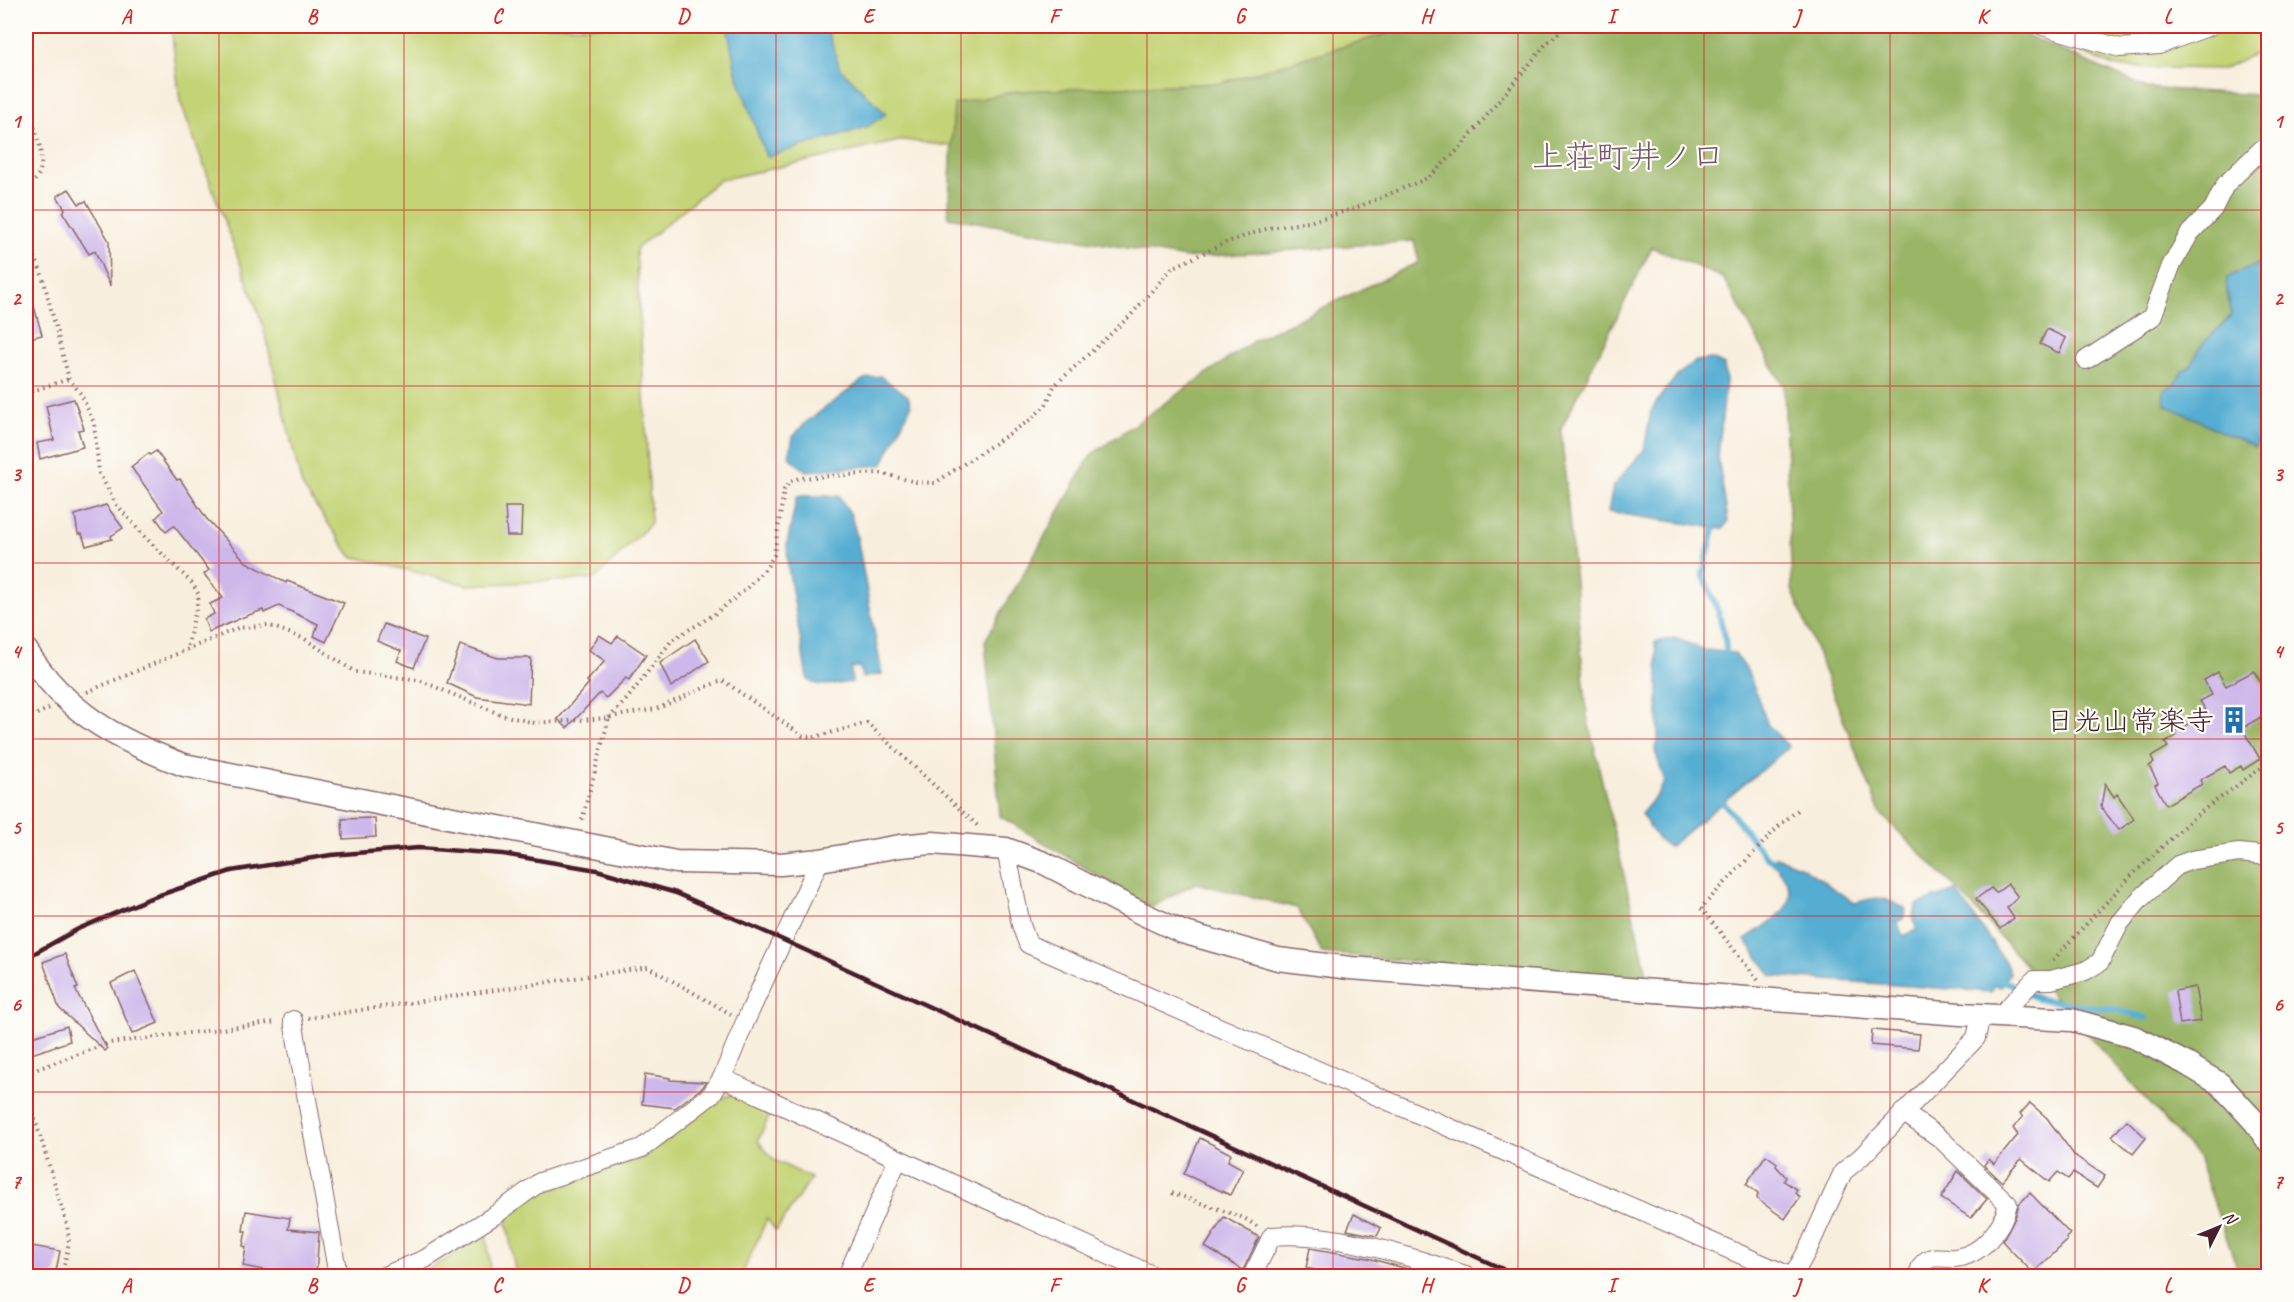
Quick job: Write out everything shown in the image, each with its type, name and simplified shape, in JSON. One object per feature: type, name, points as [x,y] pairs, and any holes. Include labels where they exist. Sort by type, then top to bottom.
[{"type":"street","points":[[2043,26],[2120,48],[2159,45],[2210,26]]},
{"type":"street","points":[[2086,360],[2152,317],[2171,266],[2190,233],[2213,209],[2225,185],[2261,150],[2268,148]]},
{"type":"street","points":[[26,650],[34,664],[67,701],[93,722],[121,740],[184,765],[676,862],[771,864],[820,860],[921,844],[997,848],[1044,863],[1182,932],[1278,959],[1350,968],[1990,1017],[2072,1020],[2134,1037],[2220,1084],[2255,1122],[2268,1141]]},
{"type":"street","points":[[997,848],[1028,944],[1792,1276],[1808,1249],[1843,1173],[1976,1038],[1990,1017],[2034,980],[2051,980],[2085,971],[2100,962],[2120,923],[2140,899],[2178,865],[2192,860],[2239,853],[2268,856]]},
{"type":"street","points":[[384,1276],[425,1259],[495,1215],[540,1182],[642,1148],[711,1095],[722,1078],[745,1022],[820,860]]},
{"type":"street","points":[[293,1020],[338,1276]]},
{"type":"street","points":[[722,1078],[1154,1276]]},
{"type":"street","points":[[1903,1112],[1941,1139],[2008,1204],[2005,1218],[1987,1242],[1973,1252],[1956,1258],[1935,1257],[1926,1261],[1919,1269],[1919,1276]]},
{"type":"street","points":[[847,1276],[898,1159]]},
{"type":"street","points":[[1252,1276],[1272,1236],[1286,1235],[1327,1237],[1468,1276]]},
{"type":"path","points":[[577,843],[609,718],[627,699],[672,640],[712,616],[745,590],[767,567],[774,555],[784,490],[791,481],[799,478],[880,473],[916,482],[935,483],[1030,420],[1046,405],[1054,386],[1130,316],[1172,268],[1227,242],[1269,228],[1309,222],[1353,209],[1428,178],[1460,148],[1546,44],[1567,26]]},
{"type":"path","points":[[26,105],[40,146],[40,170],[35,180],[26,186]]},
{"type":"path","points":[[26,241],[43,278],[69,379],[81,394],[94,423],[99,473],[116,504],[145,537],[192,583],[199,595],[187,649]]},
{"type":"path","points":[[26,393],[69,379]]},
{"type":"path","points":[[67,701],[238,628],[268,625],[305,639],[355,672],[419,680],[502,715],[536,723],[609,718],[656,709],[722,680],[803,736],[815,737],[867,723],[985,833],[997,848]]},
{"type":"path","points":[[1768,999],[1755,974],[1701,908],[1781,824],[1798,810]]},
{"type":"path","points":[[26,1072],[109,1043],[293,1020],[648,966],[745,1022]]},
{"type":"path","points":[[26,1089],[67,1224],[69,1242],[62,1276]]},
{"type":"path","points":[[1172,1193],[1245,1218],[1272,1236]]},
{"type":"green space","points":[[171,26],[1430,26],[1026,156],[904,140],[719,180],[636,249],[651,523],[595,579],[467,585],[351,556],[302,486],[262,322],[180,101]]},
{"type":"green space","points":[[1426,26],[2006,26],[2147,88],[2259,95],[2268,89],[2268,1276],[2240,1276],[2198,1157],[1958,890],[1880,813],[1792,589],[1784,387],[1723,278],[1652,247],[1561,429],[1587,716],[1649,983],[1322,953],[1297,908],[1195,883],[1151,908],[1000,816],[985,641],[1091,455],[1255,340],[1419,262],[1414,241],[1186,258],[948,217],[954,104],[1017,91],[1221,83],[1398,30]]},
{"type":"green space","points":[[2020,26],[2268,26],[2268,47],[2223,69],[2116,67]]},
{"type":"green space","points":[[736,1093],[773,1108],[758,1141],[774,1160],[811,1178],[776,1231],[767,1219],[741,1276],[516,1276],[507,1223],[509,1216],[534,1195],[644,1157],[719,1099]]},
{"type":"green space","points":[[486,1231],[491,1276],[416,1276],[452,1256]]},
{"type":"water","points":[[727,26],[826,26],[840,68],[886,114],[867,127],[766,157],[736,72]]},
{"type":"water","points":[[2268,255],[2268,426],[2254,447],[2166,405],[2163,391],[2176,382],[2183,370],[2190,367],[2200,348],[2231,315],[2226,287],[2227,278],[2260,263]]},
{"type":"water","points":[[1712,359],[1724,365],[1726,381],[1718,456],[1728,521],[1723,529],[1608,512],[1613,486],[1644,450],[1651,411],[1662,394],[1679,374],[1696,361]]},
{"type":"water","points":[[880,376],[908,396],[911,406],[882,465],[806,471],[789,457],[793,437],[804,424],[864,379]]},
{"type":"water","points":[[797,496],[839,496],[851,515],[882,674],[862,678],[860,667],[851,668],[852,682],[822,685],[811,682],[807,678],[788,567],[787,544]]},
{"type":"water","points":[[1675,638],[1705,650],[1735,653],[1748,672],[1768,725],[1789,747],[1669,847],[1658,839],[1641,814],[1665,782],[1655,751],[1658,740],[1658,675],[1655,642]]},
{"type":"water","points":[[1776,857],[1802,867],[1855,903],[1881,898],[1906,909],[1903,919],[1897,922],[1903,936],[1917,930],[1912,918],[1918,904],[1956,891],[2006,963],[2010,973],[2001,987],[1995,985],[1991,992],[1772,976],[1745,939],[1768,924],[1786,907],[1789,888],[1784,876],[1772,863]]},
{"type":"building","points":[[69,189],[79,204],[86,201],[109,241],[110,286],[95,251],[89,254],[63,213],[65,209],[57,196]]},
{"type":"building","points":[[30,292],[42,335],[26,339],[26,293]]},
{"type":"building","points":[[2047,329],[2066,338],[2059,353],[2040,344]]},
{"type":"building","points":[[74,399],[84,429],[78,430],[83,447],[40,459],[37,443],[54,440],[46,406]]},
{"type":"building","points":[[156,451],[177,480],[180,479],[206,518],[246,562],[286,583],[287,581],[344,603],[326,642],[314,636],[318,624],[279,606],[264,613],[263,610],[246,616],[209,632],[204,619],[214,614],[210,604],[223,598],[204,574],[209,570],[174,526],[166,532],[156,518],[163,511],[131,467],[149,453],[150,455]]},
{"type":"building","points":[[106,505],[123,528],[111,536],[112,539],[86,546],[82,534],[78,534],[75,515]]},
{"type":"building","points":[[505,507],[522,507],[521,536],[507,536]]},
{"type":"building","points":[[384,624],[425,639],[414,668],[397,661],[401,651],[377,641]]},
{"type":"building","points":[[599,635],[612,643],[618,636],[646,655],[629,680],[626,678],[606,698],[600,693],[567,728],[558,719],[605,661],[589,650]]},
{"type":"building","points":[[695,639],[709,661],[671,687],[660,663]]},
{"type":"building","points":[[460,645],[498,658],[531,658],[529,704],[477,697],[447,683]]},
{"type":"building","points":[[2254,671],[2268,695],[2268,713],[2242,728],[2260,759],[2243,770],[2241,766],[2229,773],[2225,766],[2200,780],[2202,784],[2166,805],[2155,785],[2158,783],[2149,766],[2154,763],[2151,757],[2168,747],[2165,743],[2176,736],[2174,731],[2208,714],[2200,701],[2212,695],[2204,680],[2218,672],[2226,686]]},
{"type":"building","points":[[2105,783],[2114,797],[2117,794],[2134,819],[2119,830],[2101,807]]},
{"type":"building","points":[[375,818],[376,837],[343,839],[342,819]]},
{"type":"building","points":[[2008,884],[2018,897],[2007,908],[2014,918],[2000,929],[1976,899],[1991,888],[1996,893]]},
{"type":"building","points":[[65,954],[78,988],[75,989],[107,1049],[105,1051],[59,1008],[43,962]]},
{"type":"building","points":[[135,971],[158,1023],[132,1034],[111,983]]},
{"type":"building","points":[[2195,987],[2201,1021],[2180,1024],[2175,991]]},
{"type":"building","points":[[67,1026],[70,1041],[26,1056],[26,1039]]},
{"type":"building","points":[[1872,1030],[1920,1034],[1918,1049],[1871,1045]]},
{"type":"building","points":[[645,1074],[670,1078],[670,1080],[706,1082],[703,1087],[675,1108],[642,1104]]},
{"type":"building","points":[[2030,1103],[2047,1118],[2074,1155],[2105,1176],[2097,1188],[2073,1173],[2068,1179],[2058,1172],[2049,1182],[2021,1159],[2002,1182],[1984,1165],[1989,1159],[1994,1164],[2018,1135],[2013,1128],[2023,1117],[2020,1114]]},
{"type":"building","points":[[2127,1120],[2146,1138],[2133,1154],[2112,1136]]},
{"type":"building","points":[[1200,1138],[1231,1154],[1228,1161],[1243,1169],[1230,1195],[1184,1174]]},
{"type":"building","points":[[1766,1155],[1777,1163],[1776,1166],[1786,1177],[1784,1181],[1797,1190],[1795,1193],[1800,1197],[1785,1219],[1757,1199],[1758,1193],[1746,1184]]},
{"type":"building","points":[[1958,1171],[1987,1199],[1971,1218],[1941,1198]]},
{"type":"building","points":[[2030,1193],[2070,1234],[2066,1238],[2067,1241],[2033,1273],[2002,1241],[2015,1218],[2019,1204]]},
{"type":"building","points":[[246,1211],[290,1218],[288,1229],[319,1232],[316,1276],[293,1276],[243,1266],[246,1247],[243,1246],[246,1231],[243,1231]]},
{"type":"building","points":[[1354,1214],[1381,1228],[1377,1236],[1347,1230]]},
{"type":"building","points":[[1224,1217],[1259,1237],[1243,1270],[1205,1247]]},
{"type":"building","points":[[26,1245],[60,1251],[55,1276],[26,1273]]},
{"type":"building","points":[[1310,1248],[1368,1258],[1428,1276],[1316,1276],[1318,1271],[1306,1268]]},
{"type":"waterway","points":[[1714,528],[1703,574],[1718,611],[1725,637],[1727,660]]},
{"type":"waterway","points":[[1720,798],[1766,857],[1780,864]]},
{"type":"waterway","points":[[1999,978],[2038,999],[2118,1010],[2146,1018]]},
{"type":"railway","points":[[26,958],[78,929],[148,899],[231,871],[331,855],[418,848],[503,854],[597,870],[676,893],[770,934],[1518,1276]]},
{"type":"place","name":"日光山常楽寺","points":[[2234,720]]},
{"type":"district","name":"上荘町井ノ口","points":[[1628,156]]}]
